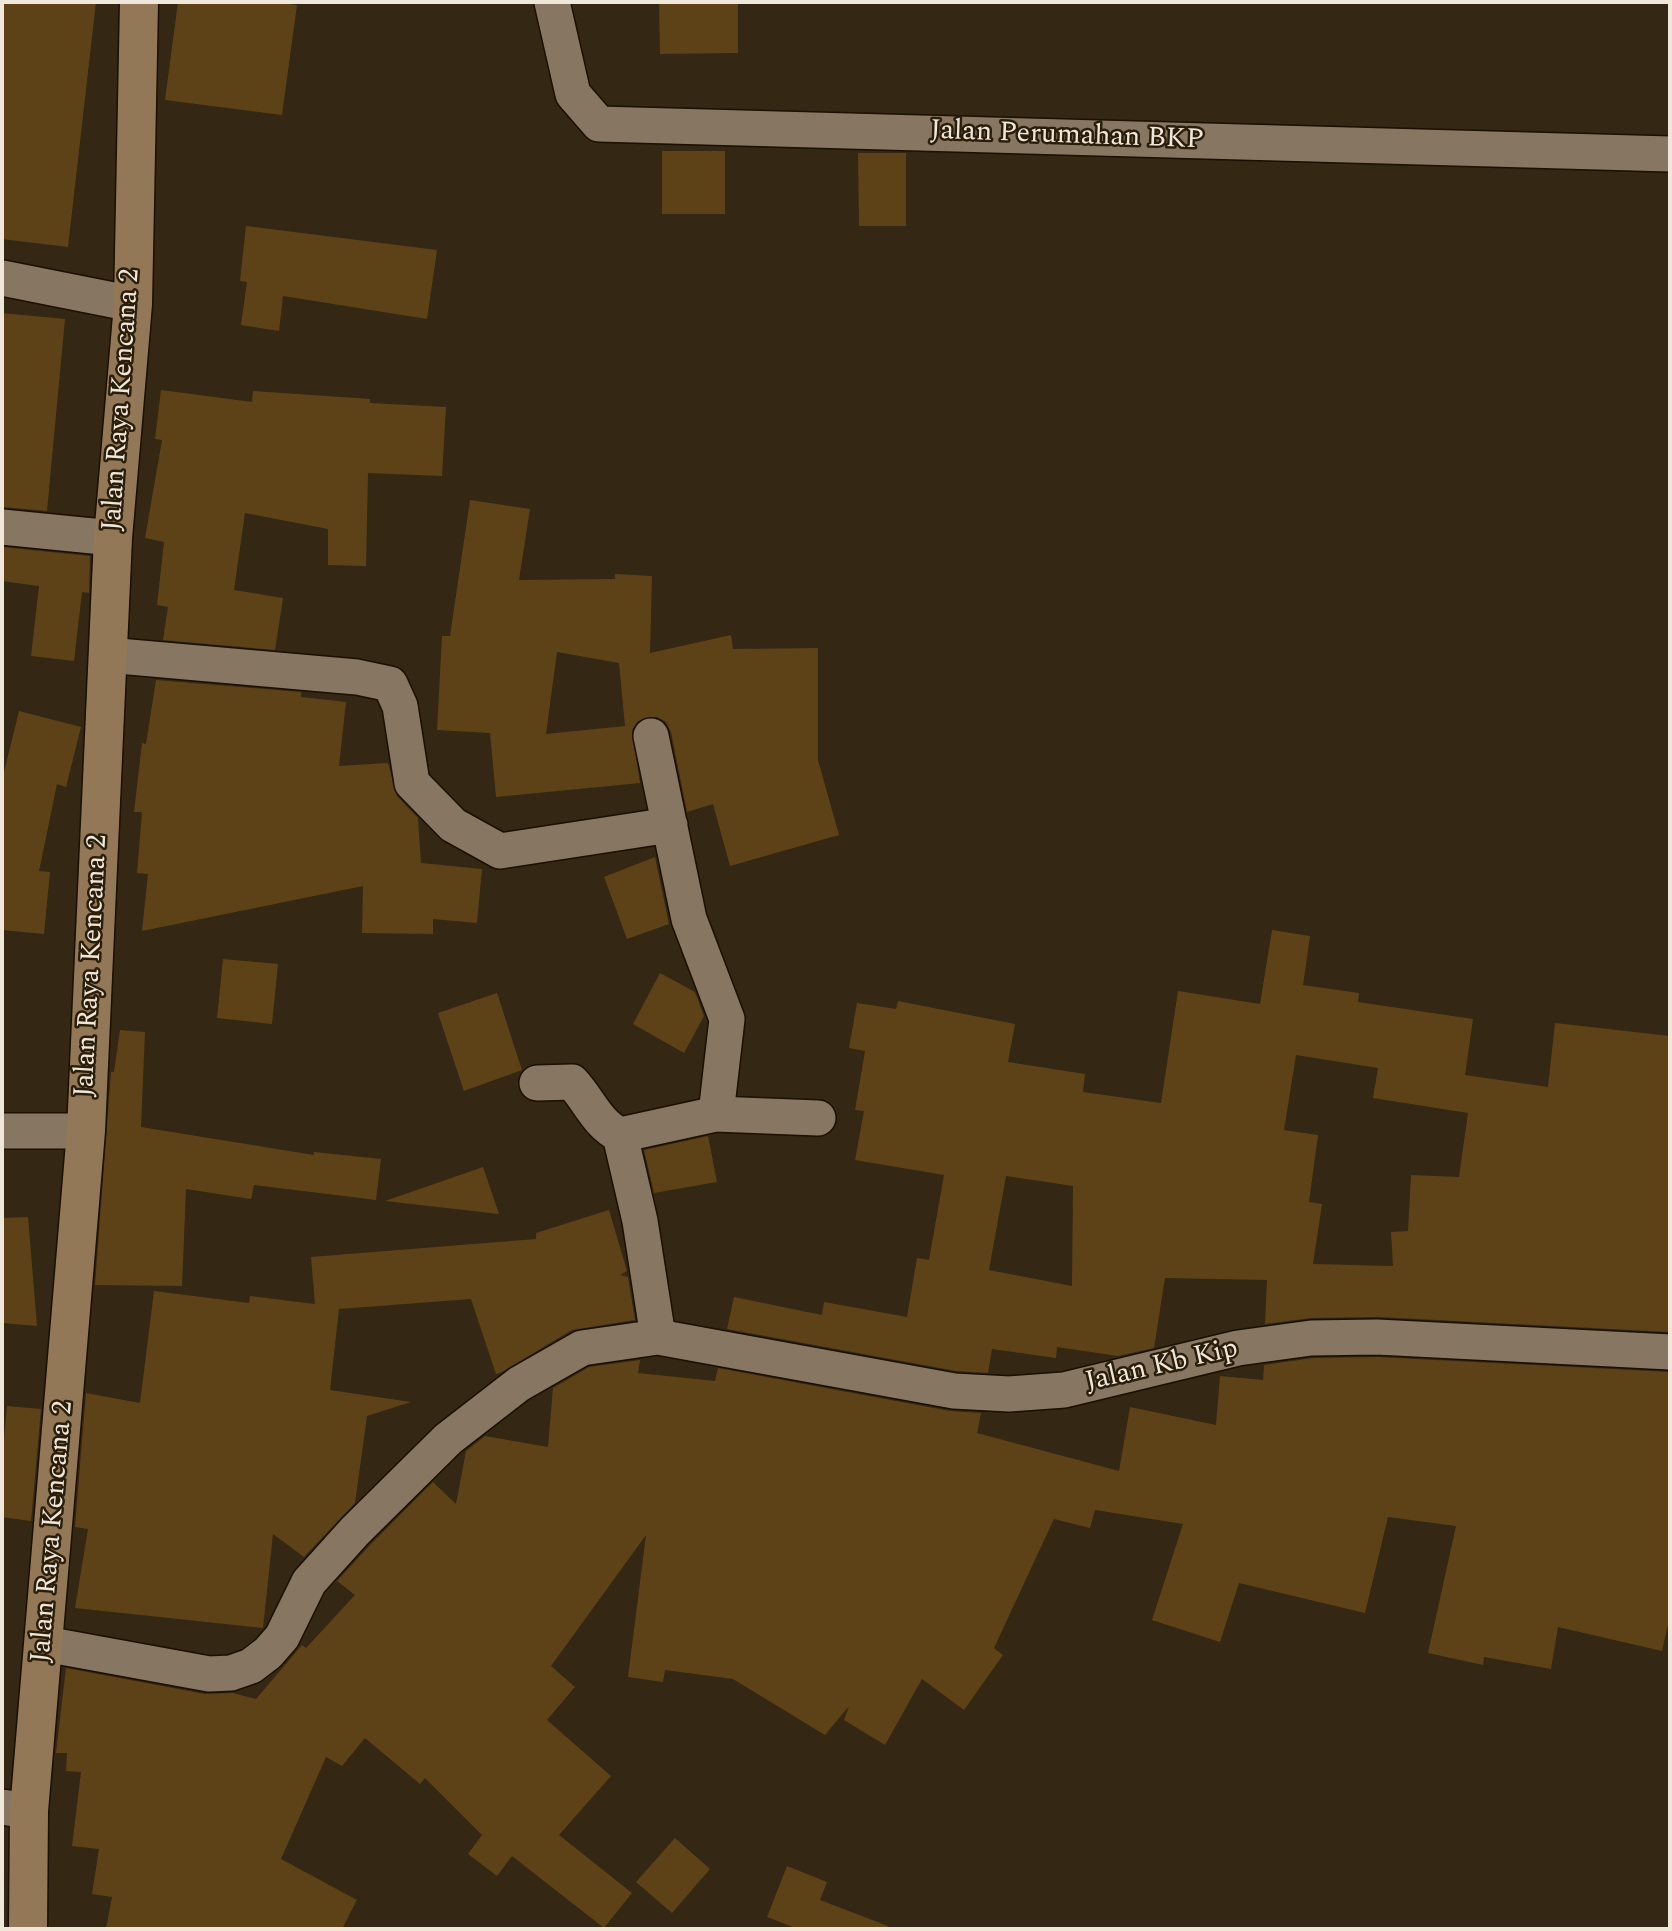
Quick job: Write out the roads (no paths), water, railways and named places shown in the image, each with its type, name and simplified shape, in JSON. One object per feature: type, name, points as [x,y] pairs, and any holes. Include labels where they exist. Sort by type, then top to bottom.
[{"type":"street","name":"Jalan Raya Kencana 2","points":[[28,1929],[15,1809],[45,1644],[86,1131],[113,538],[133,304],[139,2]]},
{"type":"street","name":"Jalan Perumahan BKP","points":[[552,2],[573,94],[599,124],[1670,154]]},
{"type":"street","points":[[2,278],[133,304]]},
{"type":"street","points":[[2,527],[113,538]]},
{"type":"street","points":[[107,655],[357,677],[390,684],[400,706],[412,783],[453,825],[500,851],[670,825]]},
{"type":"street","points":[[651,736],[689,919],[727,1019],[716,1114]]},
{"type":"street","points":[[537,1083],[572,1082],[586,1097],[606,1128],[620,1135],[716,1114],[818,1118]]},
{"type":"street","points":[[2,1131],[86,1131]]},
{"type":"street","points":[[620,1135],[640,1220],[658,1337]]},
{"type":"street","name":"Jalan Kb Kip","points":[[45,1644],[209,1674],[231,1673],[251,1666],[282,1637],[309,1582],[355,1531],[448,1439],[483,1409],[582,1348],[658,1337],[954,1391],[1009,1394],[1064,1390],[1238,1348],[1311,1338],[1377,1337],[1670,1352]]}]
